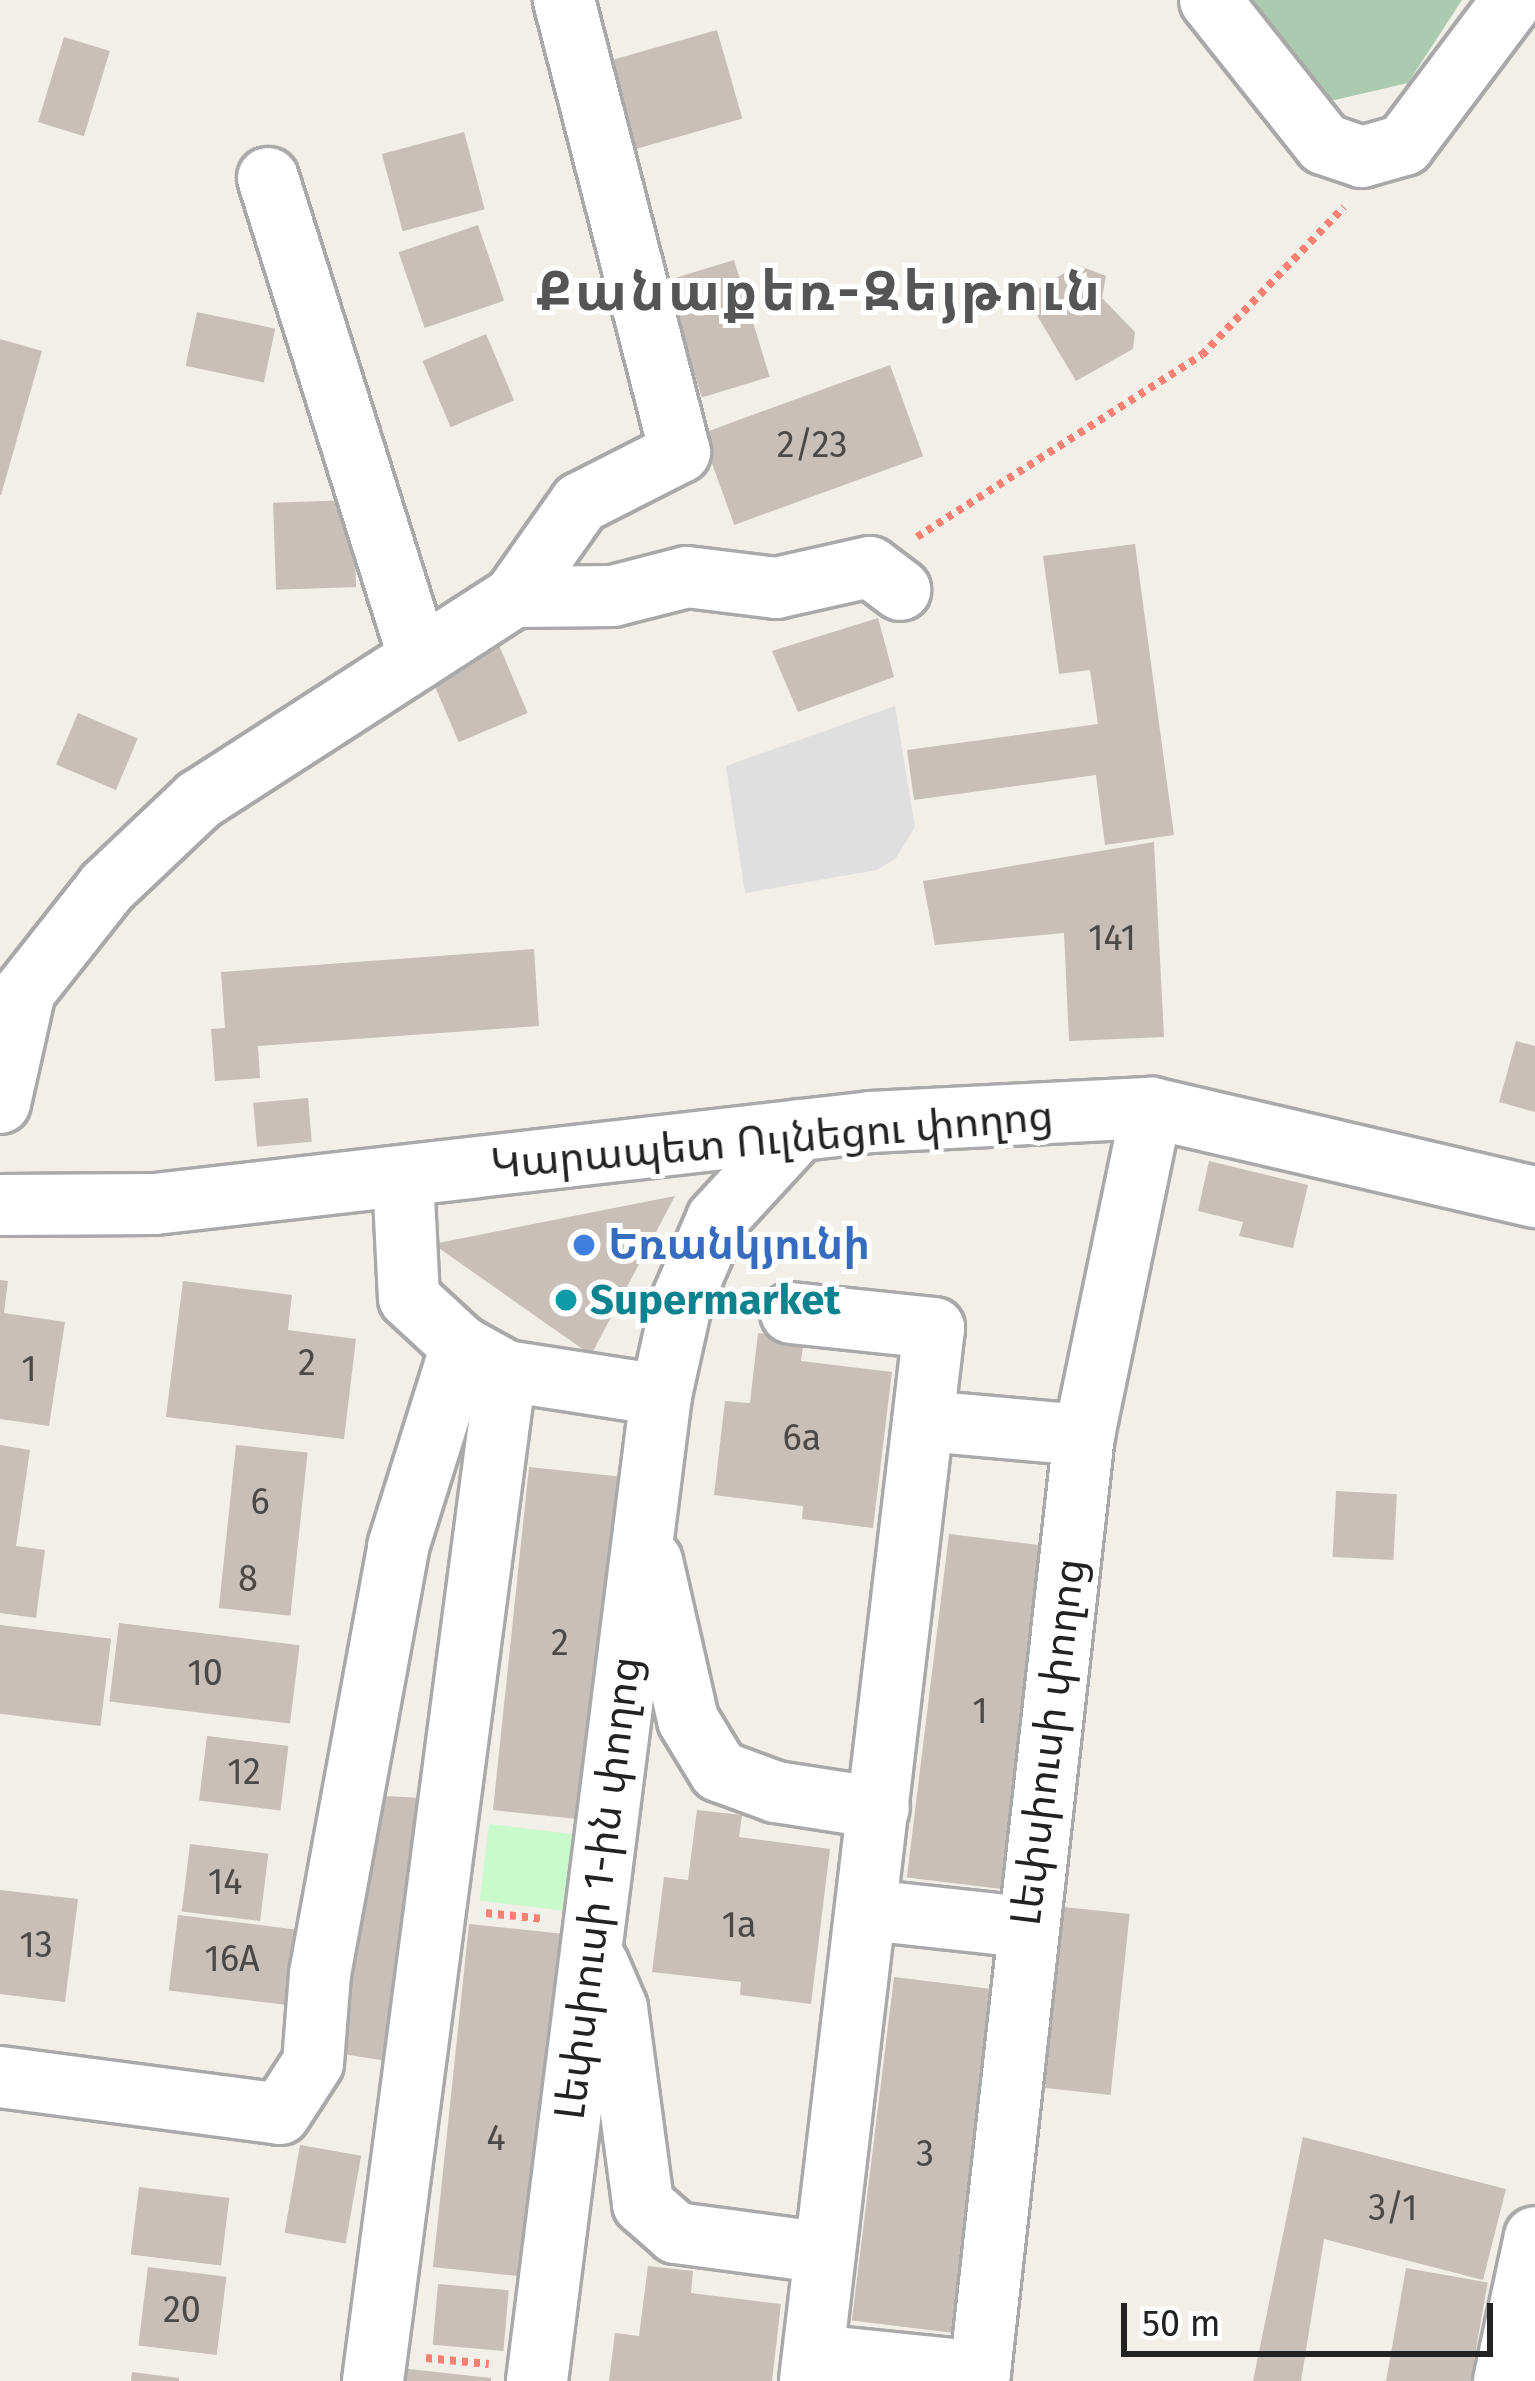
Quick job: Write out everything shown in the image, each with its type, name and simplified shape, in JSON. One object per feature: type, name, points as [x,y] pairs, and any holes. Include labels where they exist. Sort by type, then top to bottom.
[{"type":"street","points":[[0,1103],[26,992],[106,887],[199,800],[514,597],[580,503],[680,452],[564,0]]},
{"type":"street","points":[[1210,0],[1324,144],[1362,158],[1404,146],[1513,0]]},
{"type":"street","points":[[268,178],[419,658]]},
{"type":"street","points":[[514,597],[613,596],[687,577],[776,588],[885,578]]},
{"type":"street","name":"Կարապետ Ուլնեցու փողոց","points":[[0,1204],[155,1204],[799,1130],[1152,1108],[1535,1197]]},
{"type":"street","name":"Լեփսիուսի փողոց","points":[[980,2376],[1025,1927],[1084,1435],[1152,1108]]},
{"type":"street","name":"Լեփսիուսի 1-ին փողոց","points":[[537,2375],[578,1934],[661,1395],[682,1300],[717,1220],[799,1130]]},
{"type":"street","points":[[404,1176],[409,1298],[483,1359],[661,1395]]},
{"type":"street","points":[[791,1313],[934,1328],[812,2368],[980,2376]]},
{"type":"street","points":[[374,2367],[437,1907],[483,1359]]},
{"type":"street","points":[[0,2077],[280,2114],[313,2063],[320,1974],[398,1547],[483,1359]]},
{"type":"street","points":[[926,1421],[1084,1435]]},
{"type":"street","points":[[644,1526],[688,1720],[719,1771],[776,1792],[879,1808]]},
{"type":"street","points":[[868,1910],[1025,1927]]},
{"type":"street","points":[[578,1934],[617,2008],[643,2204],[676,2233],[825,2253]]},
{"type":"street","points":[[1504,2381],[1535,2237]]},
{"type":"path","points":[[885,578],[1202,355],[1404,146]]},
{"type":"path","points":[[437,1907],[578,1934]]},
{"type":"path","points":[[374,2367],[537,2375]]},
{"type":"shaded area","points":[[895,706],[915,827],[896,858],[877,870],[745,893],[726,766]]},
{"type":"green space","points":[[1249,0],[1462,0],[1408,83],[1326,102]]},
{"type":"green space","points":[[489,1824],[583,1836],[574,1912],[480,1900]]},
{"type":"building","points":[[717,30],[742,118],[628,151],[603,63]]},
{"type":"building","points":[[64,37],[110,51],[84,136],[38,122]]},
{"type":"building","points":[[464,132],[485,209],[403,231],[382,154]]},
{"type":"building","points":[[478,225],[504,301],[425,328],[399,252]]},
{"type":"building","points":[[734,260],[770,377],[702,397],[666,281]]},
{"type":"building","points":[[1077,265],[1106,276],[1102,298],[1135,332],[1133,349],[1076,381],[1026,297]]},
{"type":"building","points":[[197,312],[275,329],[264,382],[186,366]]},
{"type":"building","points":[[486,334],[514,400],[451,427],[422,361]]},
{"type":"building","points":[[0,339],[42,351],[1,495],[0,495]]},
{"type":"building","points":[[890,365],[923,456],[734,525],[701,434]]},
{"type":"building","points":[[353,500],[356,587],[276,590],[273,503]]},
{"type":"building","points":[[1135,544],[1174,835],[1105,845],[1096,775],[914,800],[907,750],[1098,724],[1090,670],[1059,674],[1043,556]]},
{"type":"building","points":[[878,618],[894,677],[798,712],[772,651]]},
{"type":"building","points":[[498,643],[528,713],[459,742],[429,672]]},
{"type":"building","points":[[78,713],[138,738],[116,790],[56,765]]},
{"type":"building","points":[[1154,842],[1164,1037],[1069,1041],[1064,933],[935,945],[923,881]]},
{"type":"building","points":[[534,949],[539,1026],[258,1046],[260,1078],[215,1081],[211,1029],[225,1028],[221,972]]},
{"type":"building","points":[[1516,1041],[1535,1046],[1535,1112],[1499,1102]]},
{"type":"building","points":[[308,1098],[312,1142],[257,1147],[253,1103]]},
{"type":"building","points":[[1209,1161],[1308,1185],[1293,1248],[1239,1236],[1243,1222],[1198,1211]]},
{"type":"building","name":"Supermarket","points":[[675,1196],[591,1355],[433,1244]]},
{"type":"building","points":[[0,1280],[8,1281],[4,1313],[65,1322],[49,1426],[0,1419]]},
{"type":"building","points":[[183,1281],[292,1295],[288,1330],[356,1339],[344,1439],[166,1417]]},
{"type":"building","points":[[758,1333],[804,1339],[801,1361],[892,1372],[873,1528],[802,1519],[803,1506],[714,1495],[725,1401],[750,1403]]},
{"type":"building","points":[[0,1445],[30,1450],[16,1546],[45,1550],[36,1618],[0,1613]]},
{"type":"building","points":[[236,1445],[308,1453],[290,1616],[219,1608]]},
{"type":"building","points":[[529,1467],[630,1478],[594,1821],[493,1810]]},
{"type":"building","points":[[1336,1491],[1397,1494],[1393,1560],[1333,1557]]},
{"type":"building","points":[[949,1534],[1050,1546],[1008,1890],[907,1877]]},
{"type":"building","points":[[119,1623],[300,1645],[290,1724],[109,1701]]},
{"type":"building","points":[[0,1625],[111,1639],[100,1726],[0,1714]]},
{"type":"building","points":[[207,1736],[288,1746],[280,1811],[199,1801]]},
{"type":"building","points":[[367,1795],[423,1798],[400,2063],[336,2053]]},
{"type":"building","points":[[697,1810],[742,1815],[739,1837],[830,1849],[811,2004],[740,1995],[741,1982],[652,1972],[664,1877],[688,1880]]},
{"type":"building","points":[[190,1844],[268,1854],[260,1921],[182,1911]]},
{"type":"building","points":[[0,1890],[78,1899],[65,2002],[0,1994]]},
{"type":"building","points":[[1064,1907],[1130,1914],[1111,2095],[1045,2088]]},
{"type":"building","points":[[178,1915],[295,1929],[286,2005],[169,1990]]},
{"type":"building","points":[[469,1924],[569,1935],[533,2278],[433,2267]]},
{"type":"building","points":[[894,1977],[994,1989],[952,2333],[852,2320]]},
{"type":"building","points":[[1303,2137],[1506,2189],[1483,2280],[1324,2239],[1301,2381],[1253,2381]]},
{"type":"building","points":[[300,2145],[361,2156],[346,2243],[285,2233]]},
{"type":"building","points":[[139,2187],[229,2198],[221,2266],[131,2254]]},
{"type":"building","points":[[648,2266],[693,2271],[691,2293],[781,2304],[772,2381],[609,2381],[615,2333],[639,2336]]},
{"type":"building","points":[[148,2267],[226,2277],[217,2355],[138,2345]]},
{"type":"building","points":[[1406,2268],[1488,2282],[1470,2381],[1386,2381]]},
{"type":"building","points":[[438,2284],[509,2290],[503,2351],[433,2345]]},
{"type":"building","points":[[400,2368],[491,2378],[491,2381],[398,2381]]},
{"type":"building","points":[[132,2372],[179,2378],[179,2381],[131,2381]]},
{"type":"place","name":"Եռանկյունի","points":[[584,1245]]},
{"type":"place","name":"Supermarket","points":[[566,1300]]},
{"type":"district","name":"Քանաքեռ-Զեյթուն","points":[[820,292]]}]
